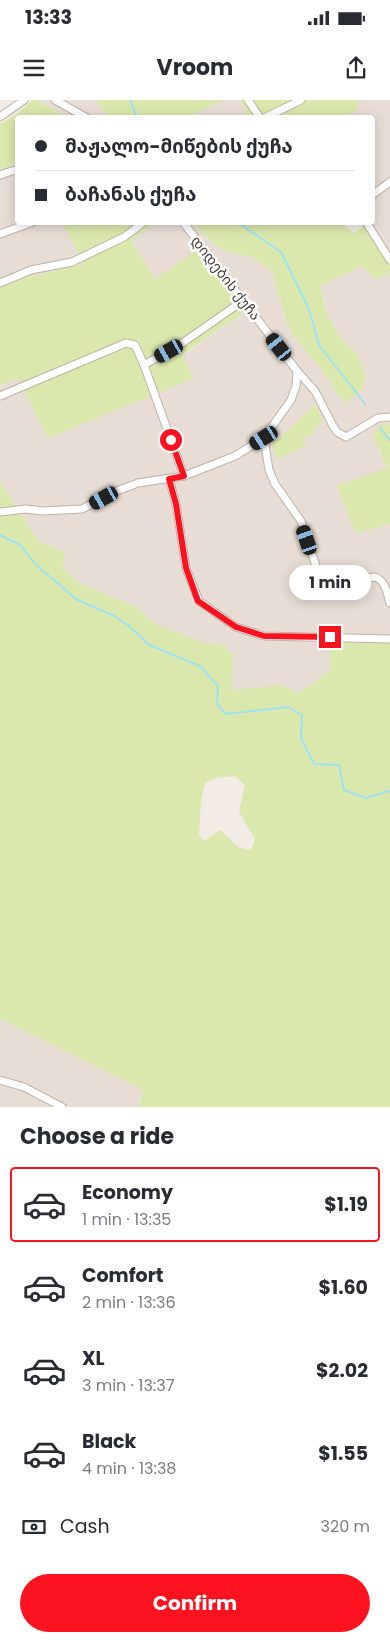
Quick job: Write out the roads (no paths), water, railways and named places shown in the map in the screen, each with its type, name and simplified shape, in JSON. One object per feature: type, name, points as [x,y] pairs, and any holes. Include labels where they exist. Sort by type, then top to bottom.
[{"type":"street","points":[[0,117],[24,100]]},
{"type":"street","points":[[55,100],[82,115]]},
{"type":"street","points":[[248,100],[258,115]]},
{"type":"street","points":[[270,115],[301,100]]},
{"type":"street","points":[[0,175],[15,170]]},
{"type":"street","points":[[375,193],[390,182]]},
{"type":"street","points":[[0,234],[25,225]]},
{"type":"street","points":[[0,283],[31,270],[72,262],[124,237],[140,225]]},
{"type":"street","name":"დიდების ქუჩა","points":[[185,225],[297,371],[315,391],[337,432],[346,436],[378,418],[390,417]]},
{"type":"street","points":[[368,225],[390,260]]},
{"type":"street","points":[[144,365],[181,344],[244,300]]},
{"type":"street","points":[[0,396],[126,343],[134,345],[144,365],[184,476]]},
{"type":"street","points":[[0,512],[26,509],[43,511],[82,509],[114,492],[138,483],[184,476],[235,456],[264,438],[291,400],[296,386],[297,371]]},
{"type":"street","points":[[264,438],[269,470],[275,484],[301,522],[320,578],[328,584],[375,577],[381,579],[390,603]]},
{"type":"street","points":[[169,479],[176,504],[186,568],[198,601],[236,627],[264,636],[390,639]]},
{"type":"street","points":[[0,1080],[24,1087],[62,1107]]},
{"type":"waterway","points":[[130,100],[136,115]]},
{"type":"waterway","points":[[241,225],[281,252],[309,309],[319,345],[365,404]]},
{"type":"waterway","points":[[380,428],[390,441]]},
{"type":"waterway","points":[[0,535],[20,545],[36,565],[76,599],[114,616],[128,625],[149,645],[200,666],[218,686],[217,704],[226,714],[288,707],[302,715],[301,738],[314,764],[339,765],[344,790],[366,798],[390,791]]}]
